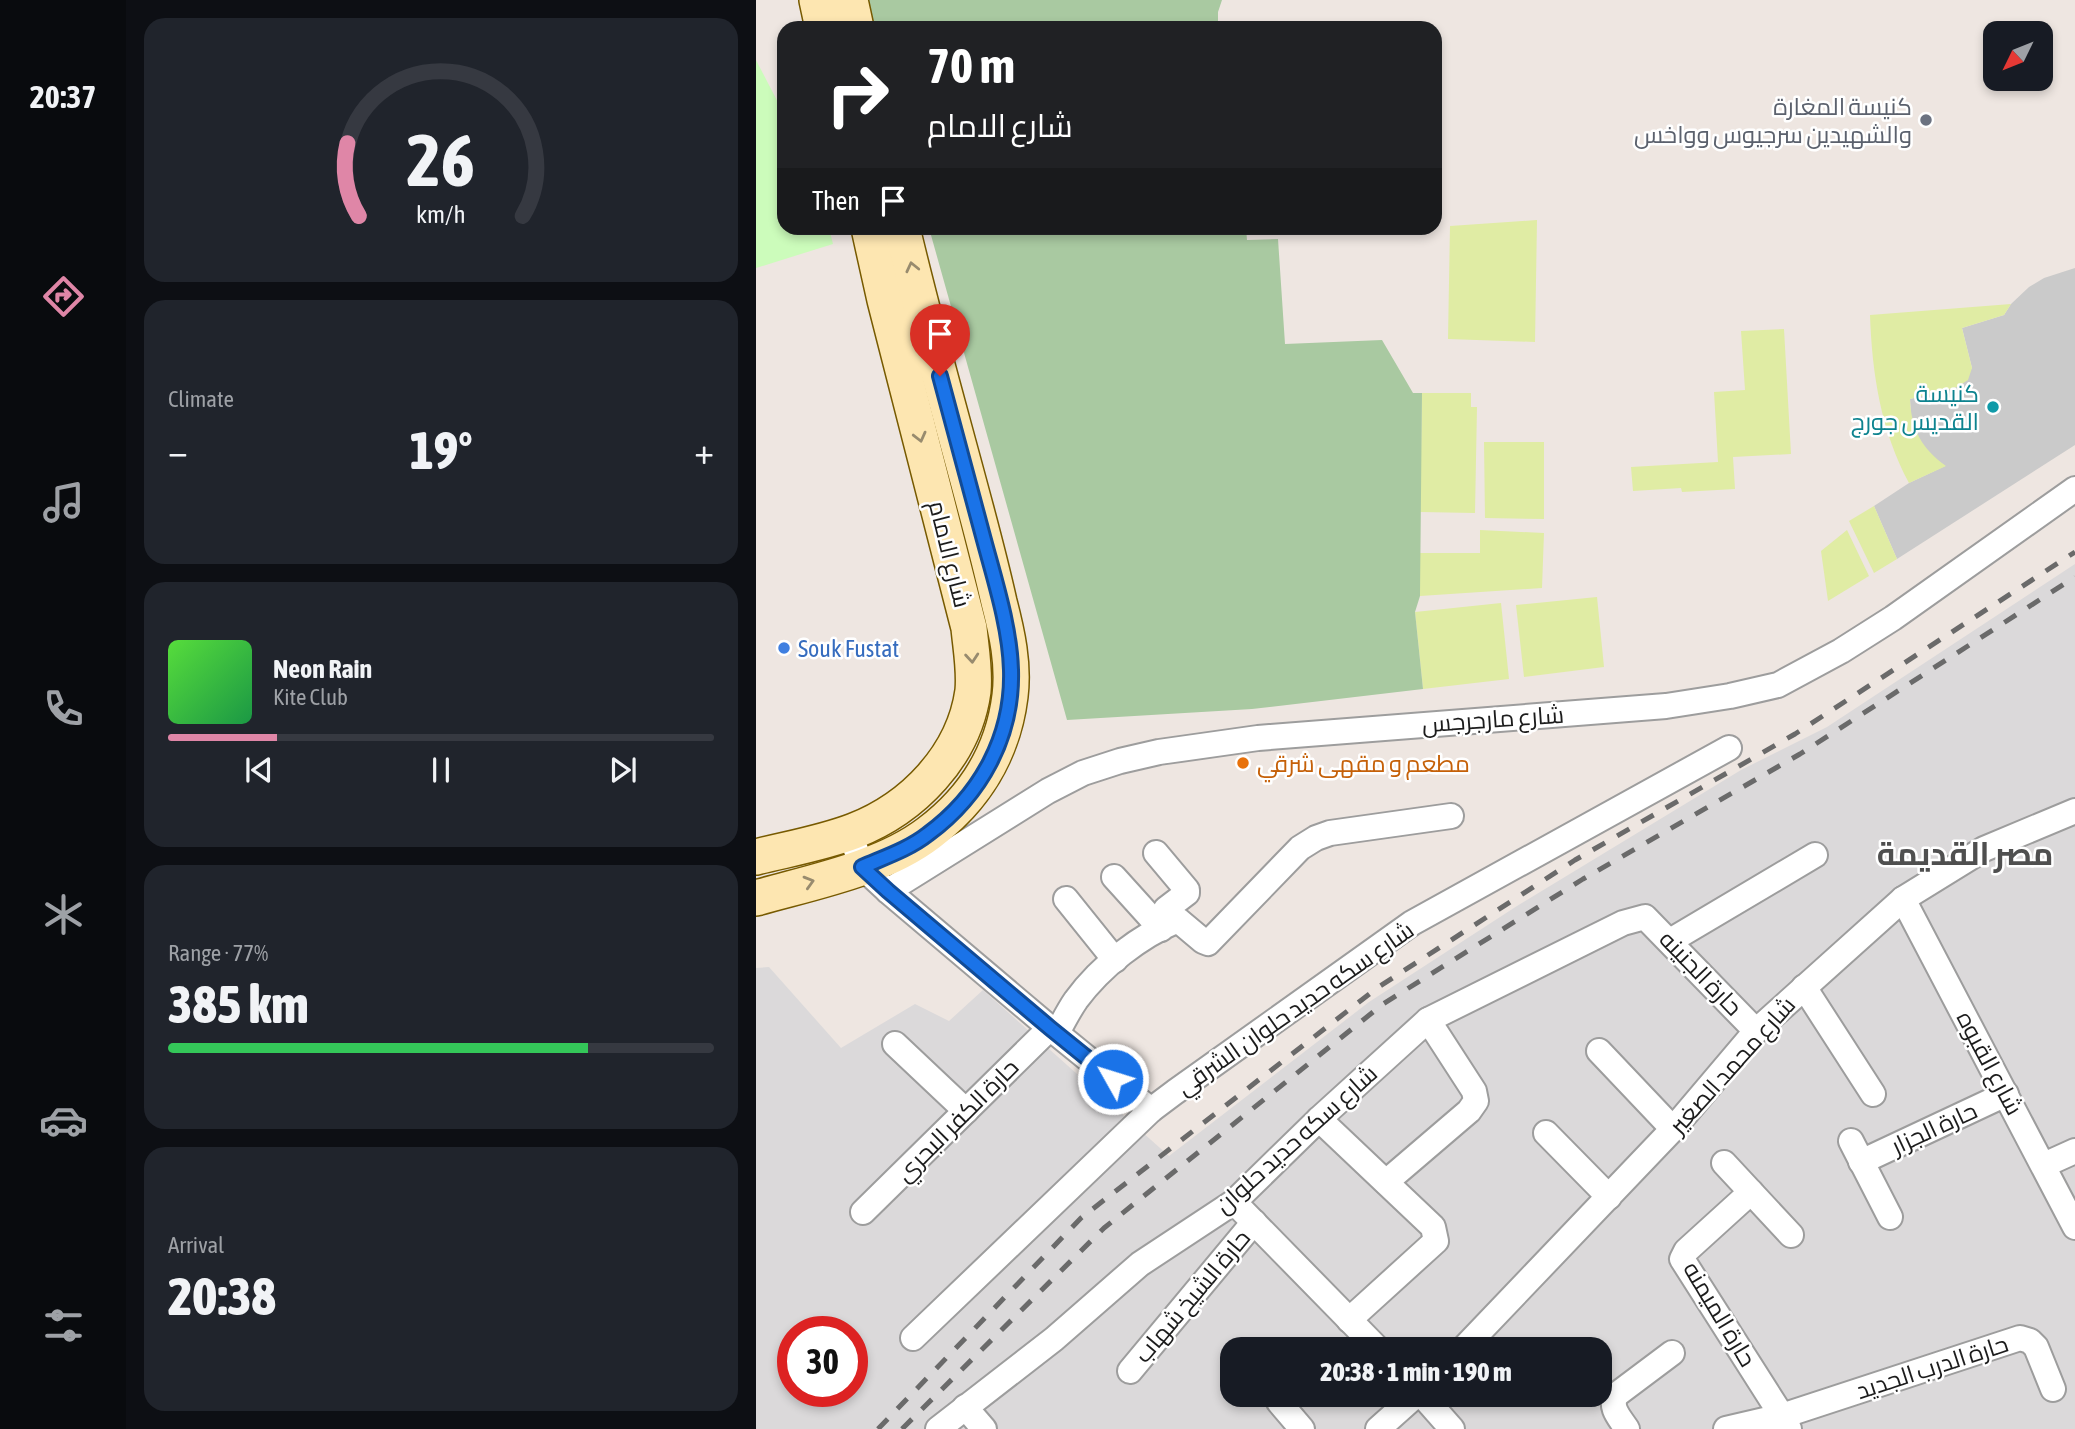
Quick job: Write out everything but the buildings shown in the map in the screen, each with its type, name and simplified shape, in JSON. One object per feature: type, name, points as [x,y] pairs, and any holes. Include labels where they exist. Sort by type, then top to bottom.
[{"type":"main road","points":[[817,0],[822,21]]},
{"type":"main road","points":[[850,0],[854,21]]},
{"type":"main road","name":"شارع الامام","points":[[756,857],[850,833],[894,812],[934,775],[961,733],[969,712],[973,666],[969,628],[871,235]]},
{"type":"main road","name":"شارع الامام","points":[[756,898],[862,867],[927,835],[955,811],[979,783],[1004,728],[1011,669],[1007,635],[904,235]]},
{"type":"street","name":"شارع مارجرجس","points":[[888,891],[1048,790],[1083,773],[1133,758],[1258,738],[1667,706],[1778,685],[1894,618],[2075,489]]},
{"type":"street","name":"شارع سكه حديد حلوان الشرقي","points":[[913,1338],[1151,1110],[1412,923],[1729,748]]},
{"type":"street","name":"شارع محمد الصغير","points":[[1475,1337],[1673,1129],[1756,1031],[1903,899],[1984,849],[2075,811]]},
{"type":"street","points":[[1167,926],[1178,920],[1208,943],[1300,848],[1316,838],[1330,833],[1451,816]]},
{"type":"street","points":[[850,833],[862,867],[888,891],[1151,1110]]},
{"type":"street","points":[[1156,853],[1187,890],[1187,893],[1166,909],[1167,926]]},
{"type":"street","points":[[1670,941],[1815,855]]},
{"type":"street","points":[[1114,877],[1167,926]]},
{"type":"street","points":[[1066,899],[1115,960]]},
{"type":"street","name":"شارع القبوه","points":[[1903,899],[2075,1227]]},
{"type":"street","name":"حارة الجنينه","points":[[1645,917],[1756,1031]]},
{"type":"street","name":"شارع سكه حديد حلوان","points":[[938,1429],[1054,1339],[1140,1264],[1234,1202],[1428,1020],[1623,923],[1645,917]]},
{"type":"street","name":"حارة الكفر البحري","points":[[863,1212],[1053,1030],[1101,971],[1131,947],[1167,926]]},
{"type":"street","points":[[1804,987],[1873,1094]]},
{"type":"street","points":[[1387,1182],[1469,1111],[1476,1101],[1474,1091],[1428,1020]]},
{"type":"street","points":[[895,1044],[966,1111]]},
{"type":"street","points":[[1599,1051],[1673,1129]]},
{"type":"street","name":"حارة الجزار","points":[[1890,1217],[1856,1151],[2006,1094]]},
{"type":"street","points":[[1320,1119],[1433,1227],[1436,1233],[1436,1241],[1349,1320]]},
{"type":"street","points":[[1546,1133],[1609,1197]]},
{"type":"street","points":[[2044,1165],[2075,1151]]},
{"type":"street","points":[[1724,1163],[1791,1235]]},
{"type":"street","name":"حارة الميمنه","points":[[1751,1192],[1686,1251],[1682,1259],[1785,1422]]},
{"type":"street","points":[[1234,1202],[1366,1337]]},
{"type":"street","name":"حارة الشيخ شهاب","points":[[1130,1371],[1254,1222]]},
{"type":"street","name":"حارة الدرب الجديد","points":[[1726,1429],[1785,1422],[2020,1338],[2031,1341],[2036,1347],[2053,1389]]},
{"type":"street","points":[[1627,1429],[1612,1401],[1616,1395],[1672,1353]]},
{"type":"street","points":[[965,1407],[984,1429]]},
{"type":"street","points":[[1283,1407],[1302,1429]]},
{"type":"street","points":[[1378,1429],[1403,1407]]},
{"type":"street","points":[[1433,1407],[1452,1429]]},
{"type":"shaded area","name":"كنيسة القديس جورج","points":[[2075,268],[2075,445],[1897,559],[1874,506],[1909,483],[1945,466],[1922,445],[1915,431],[1910,399],[1957,387],[1972,368],[1962,328],[2004,315],[2011,304],[2029,287],[2044,278]]},
{"type":"shaded area","points":[[2075,564],[2075,1429],[756,1429],[756,968],[769,967],[841,1048],[915,1004],[949,1021],[983,990],[1169,1156],[1369,1002],[1517,906],[1741,770],[1827,727]]},
{"type":"green space","points":[[865,0],[1222,0],[1218,21],[871,21]]},
{"type":"green space","points":[[756,60],[777,100],[777,235],[831,235],[833,244],[756,268]]},
{"type":"green space","points":[[1537,220],[1535,342],[1448,339],[1450,226]]},
{"type":"green space","points":[[931,235],[1247,235],[1247,240],[1278,239],[1285,344],[1382,340],[1413,393],[1422,393],[1420,596],[1415,612],[1423,689],[1252,709],[1067,720]]},
{"type":"green space","points":[[2011,304],[2004,315],[1962,328],[1972,368],[1968,380],[1957,387],[1910,399],[1919,437],[1930,453],[1946,466],[1909,483],[1891,443],[1880,402],[1870,315]]},
{"type":"green space","points":[[1784,329],[1791,454],[1733,457],[1735,489],[1633,491],[1631,467],[1718,462],[1714,392],[1745,390],[1741,331]]},
{"type":"green space","points":[[1422,393],[1471,393],[1471,407],[1477,407],[1475,513],[1420,512]]},
{"type":"green space","points":[[1484,442],[1544,442],[1544,519],[1485,518]]},
{"type":"green space","points":[[1874,506],[1897,559],[1874,573],[1849,521]]},
{"type":"green space","points":[[1480,530],[1544,533],[1542,588],[1420,596],[1420,553],[1480,553]]},
{"type":"green space","points":[[1847,530],[1869,576],[1828,601],[1821,551]]},
{"type":"green space","points":[[1597,597],[1604,667],[1524,677],[1516,605]]},
{"type":"green space","points":[[1501,603],[1509,679],[1423,689],[1415,612]]},
{"type":"railway","points":[[878,1429],[1081,1218],[1377,988],[1575,860],[1795,734],[2075,552]]},
{"type":"railway","points":[[902,1429],[1104,1228],[1383,1004],[1583,879],[1800,754],[2075,577]]},
{"type":"place","name":"كنيسة المغارة والشهيدين سرجيوس وواخس","points":[[1926,120]]},
{"type":"place","name":"كنيسة القديس جورج","points":[[1993,407]]},
{"type":"place","name":"Souk Fustat","points":[[784,648]]},
{"type":"place","name":"مطعم و مقهى شرقي","points":[[1243,763]]},
{"type":"district","name":"مصر القديمة","points":[[1965,853]]},
{"type":"route","points":[[940,376],[1007,635],[1011,669],[1007,716],[991,761],[979,783],[955,811],[927,835],[862,867],[1113,1079]]}]
